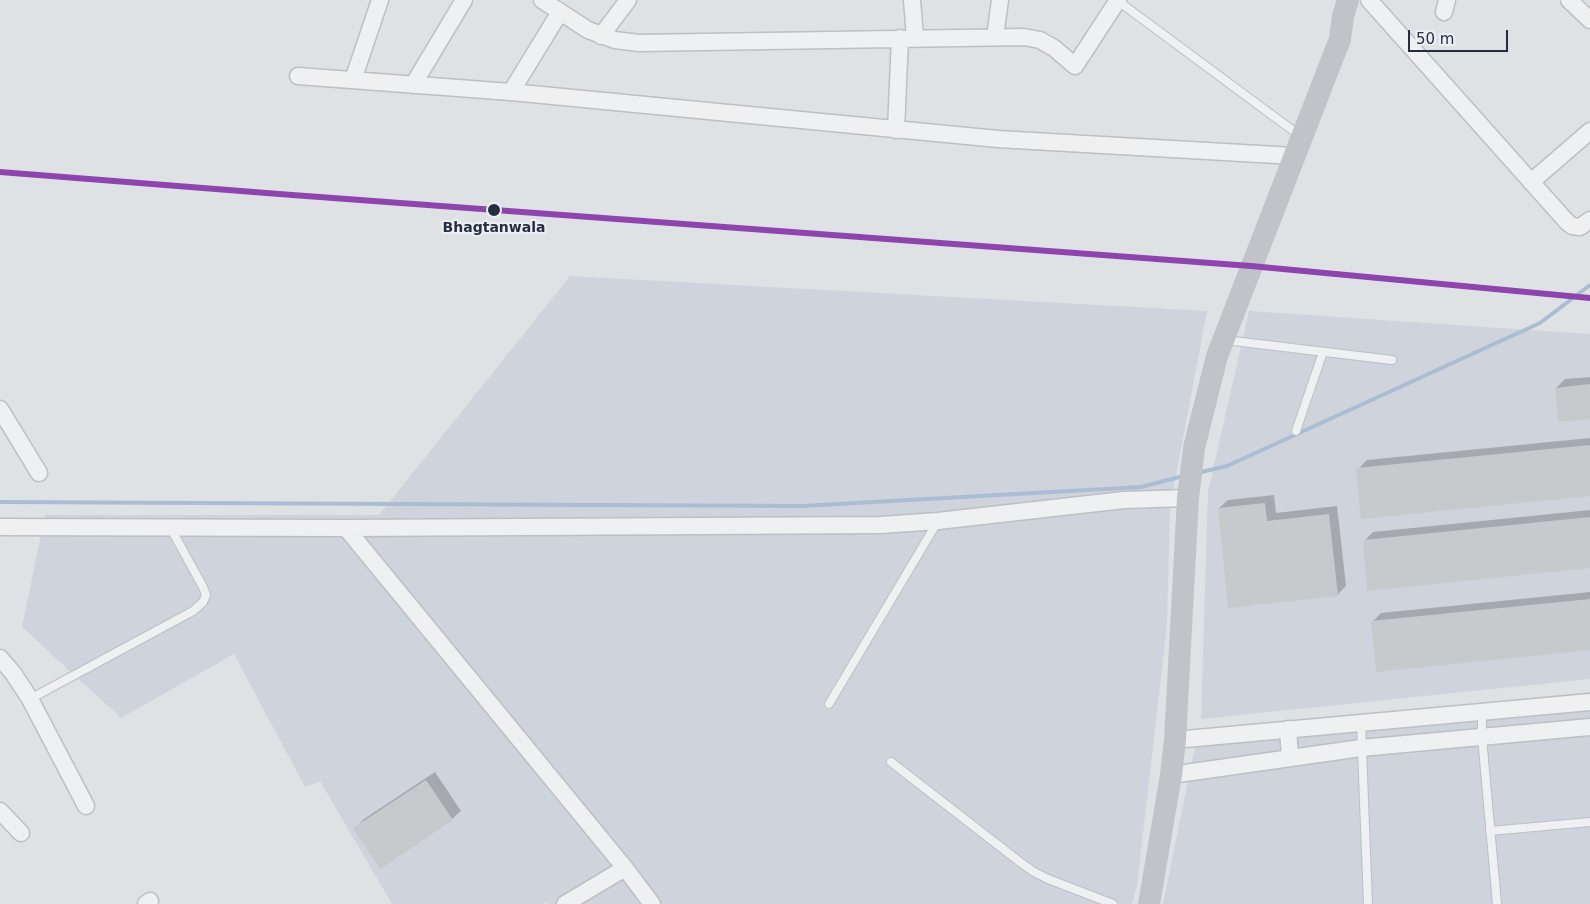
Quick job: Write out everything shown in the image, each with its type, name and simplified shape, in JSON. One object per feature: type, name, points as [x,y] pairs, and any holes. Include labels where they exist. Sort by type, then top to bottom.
[{"type":"street","points":[[353,80],[380,0]]},
{"type":"street","points":[[413,85],[464,0]]},
{"type":"street","points":[[542,0],[588,30],[615,40],[639,42],[1024,37],[1040,40],[1054,48],[1075,66],[1118,0]]},
{"type":"street","points":[[601,36],[628,0]]},
{"type":"street","points":[[896,130],[912,0]]},
{"type":"street","points":[[995,37],[1000,0]]},
{"type":"street","points":[[1149,904],[1171,776],[1175,740],[1189,494],[1194,448],[1217,356],[1340,40],[1343,16],[1348,0]]},
{"type":"street","points":[[1340,40],[1353,25],[1362,0]]},
{"type":"street","points":[[1369,0],[1567,222],[1572,226],[1580,227],[1590,220]]},
{"type":"street","points":[[1569,0],[1590,20]]},
{"type":"street","points":[[511,92],[560,12]]},
{"type":"street","points":[[298,76],[511,92],[896,130],[1062,144],[1299,147]]},
{"type":"street","points":[[1531,182],[1590,131]]},
{"type":"street","points":[[0,409],[39,473]]},
{"type":"street","points":[[0,527],[346,528],[881,525],[938,521],[1189,494]]},
{"type":"street","points":[[346,528],[652,904]]},
{"type":"street","points":[[0,658],[13,673],[30,699],[86,806]]},
{"type":"street","points":[[1175,740],[1590,702]]},
{"type":"street","points":[[1171,776],[1361,748],[1590,726]]},
{"type":"street","points":[[1288,729],[1290,758]]},
{"type":"street","points":[[0,811],[21,833]]},
{"type":"street","points":[[565,904],[624,868]]},
{"type":"lane","points":[[1118,0],[1299,147]]},
{"type":"lane","points":[[1223,340],[1392,360]]},
{"type":"lane","points":[[1296,431],[1323,352]]},
{"type":"lane","points":[[830,704],[938,521]]},
{"type":"lane","points":[[30,699],[193,611],[203,602],[206,595],[203,587],[170,527]]},
{"type":"lane","points":[[1482,712],[1482,737],[1497,904]]},
{"type":"lane","points":[[1361,723],[1368,904]]},
{"type":"lane","points":[[891,762],[1034,872],[1113,904]]},
{"type":"lane","points":[[1490,831],[1590,822]]},
{"type":"shaded area","points":[[570,276],[1207,311],[1170,507],[1167,625],[1137,885],[1132,904],[548,904],[547,902],[544,904],[392,904],[320,781],[305,787],[234,654],[121,718],[22,627],[45,515],[379,515]]},
{"type":"shaded area","points":[[1249,311],[1590,334],[1590,679],[1201,719],[1208,492]]},
{"type":"shaded area","points":[[1590,692],[1590,904],[1163,904],[1198,732]]},
{"type":"building","points":[[1590,384],[1590,419],[1558,422],[1555,388]]},
{"type":"building","points":[[1590,445],[1590,496],[1361,519],[1356,468]]},
{"type":"building","points":[[1265,503],[1267,521],[1329,514],[1338,596],[1228,608],[1218,508]]},
{"type":"building","points":[[1590,517],[1590,568],[1367,591],[1363,540]]},
{"type":"building","points":[[1590,599],[1590,650],[1376,672],[1371,621]]},
{"type":"building","points":[[426,780],[453,820],[380,869],[353,828]]},
{"type":"waterway","points":[[1197,473],[1227,466],[1540,323],[1590,285]]},
{"type":"waterway","points":[[0,502],[802,506],[1141,487],[1183,476]]},
{"type":"transit line","points":[[0,172],[1251,266],[1590,298]]},
{"type":"place","name":"Bhagtanwala","points":[[494,210]]}]
